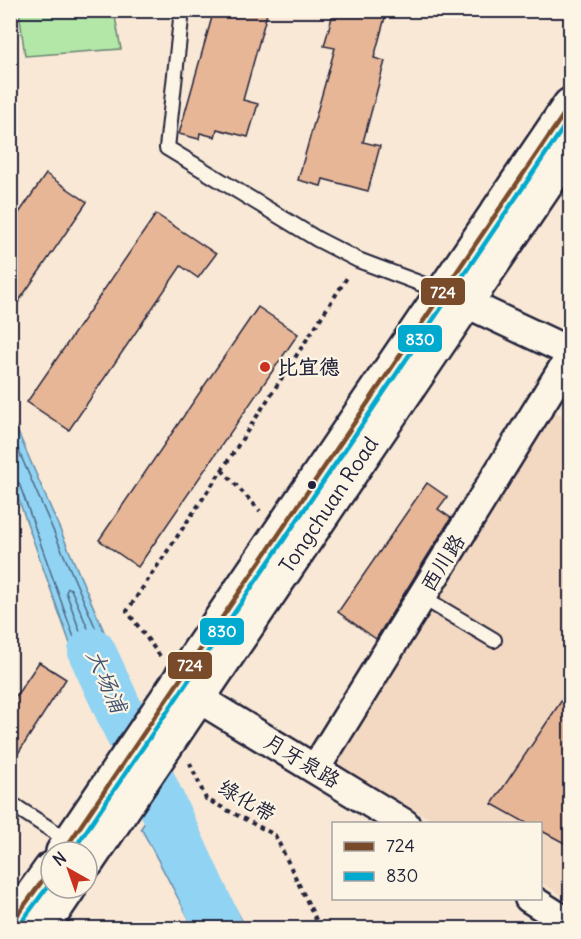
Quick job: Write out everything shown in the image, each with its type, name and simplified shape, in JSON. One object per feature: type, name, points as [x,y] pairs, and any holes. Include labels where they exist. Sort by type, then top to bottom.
[{"type":"main road","name":"Tongchuan Road","points":[[188,689],[454,298],[570,105]]},
{"type":"main road","name":"Tongchuan Road","points":[[82,840],[166,730],[280,532],[454,298],[570,149]]},
{"type":"main road","points":[[10,926],[39,886]]},
{"type":"main road","points":[[42,928],[61,900]]},
{"type":"street","points":[[454,298],[570,352]]},
{"type":"street","name":"西川路","points":[[315,769],[570,357]]},
{"type":"street","name":"月牙泉路","points":[[188,689],[402,822]]},
{"type":"street","points":[[532,900],[570,924]]},
{"type":"lane","points":[[182,10],[167,148],[358,260],[454,298]]},
{"type":"lane","points":[[422,597],[494,640]]},
{"type":"lane","points":[[10,802],[58,840]]},
{"type":"path","points":[[188,689],[127,611],[222,470],[358,260]]},
{"type":"path","points":[[222,470],[280,532]]},
{"type":"path","name":"绿化带","points":[[166,730],[206,799],[275,835],[320,928]]},
{"type":"shaded area","points":[[550,410],[570,419],[570,900],[542,884],[542,822],[435,822],[330,762]]},
{"type":"green space","points":[[19,11],[114,11],[121,49],[25,56]]},
{"type":"water","points":[[11,416],[109,643],[119,711],[110,729],[78,666],[11,478]]},
{"type":"water","points":[[173,781],[209,859],[246,928],[194,928],[141,828]]},
{"type":"building","points":[[214,10],[268,10],[243,100],[258,104],[248,137],[217,129],[215,137],[200,133],[199,139],[179,134]]},
{"type":"building","points":[[334,10],[387,10],[374,58],[385,61],[363,142],[380,146],[368,191],[323,179],[321,186],[298,180],[335,48],[324,46]]},
{"type":"building","points":[[46,174],[87,202],[10,314],[10,226]]},
{"type":"building","points":[[156,214],[216,254],[198,278],[181,266],[69,430],[27,402]]},
{"type":"building","points":[[258,307],[298,334],[138,567],[99,540]]},
{"type":"building","points":[[427,483],[447,497],[438,509],[451,518],[376,639],[338,612]]},
{"type":"building","points":[[39,662],[66,679],[10,766],[10,705]]},
{"type":"building","points":[[570,688],[570,846],[542,831],[542,822],[524,822],[492,804]]},
{"type":"waterway","name":"大场浦","points":[[92,652],[219,928]]},
{"type":"transit line","name":"724","points":[[71,840],[570,105]]},
{"type":"transit line","name":"830","points":[[80,840],[570,118]]},
{"type":"transit line","name":"724","points":[[10,925],[39,885]]},
{"type":"transit line","name":"830","points":[[17,928],[39,898]]},
{"type":"place","name":"比宜德","points":[[265,367]]}]
